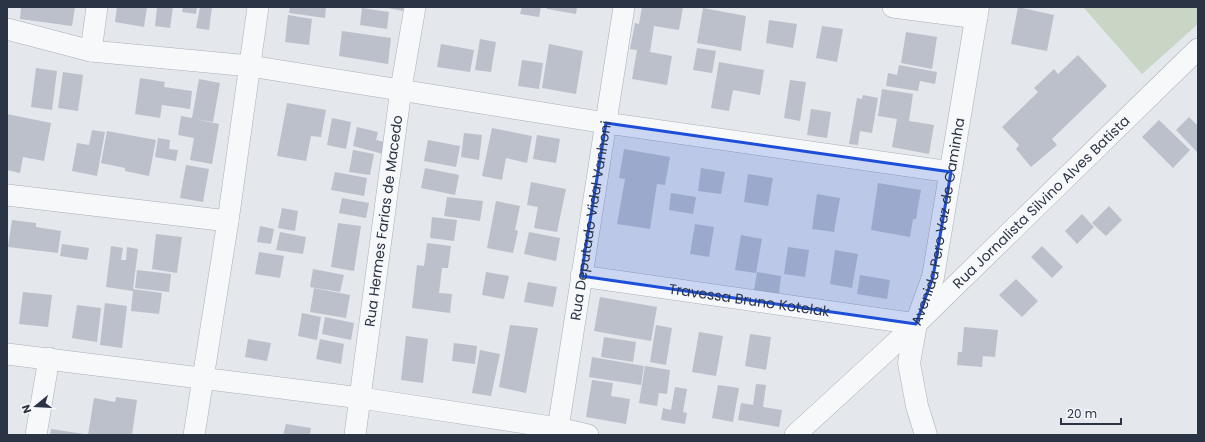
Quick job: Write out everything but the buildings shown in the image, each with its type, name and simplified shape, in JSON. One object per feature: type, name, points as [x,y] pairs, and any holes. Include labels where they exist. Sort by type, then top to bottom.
[{"type":"street","points":[[91,51],[98,7]]},
{"type":"street","points":[[194,435],[228,221],[258,7]]},
{"type":"street","name":"Rua Hermes Farias de Macedo","points":[[355,435],[401,89],[415,7]]},
{"type":"street","name":"Rua Deputado Vidal Vanhoni","points":[[557,432],[624,7]]},
{"type":"street","points":[[893,7],[978,12]]},
{"type":"street","name":"Avenida Pero Vaz de Caminha","points":[[926,435],[917,406],[908,363],[916,324],[933,277],[978,12]]},
{"type":"street","points":[[7,29],[91,51],[250,66],[606,123],[951,172]]},
{"type":"street","name":"Rua Jornalista Silvino Alves Batista","points":[[795,435],[916,324],[1198,49]]},
{"type":"street","points":[[7,195],[228,221]]},
{"type":"street","name":"Travessa Bruno Kotelak","points":[[582,276],[916,324]]},
{"type":"street","points":[[7,354],[49,358],[361,398],[557,432],[588,435]]},
{"type":"street","points":[[36,435],[49,358]]},
{"type":"highlighted area","points":[[606,123],[951,172],[933,277],[916,324],[581,276]]},
{"type":"green space","points":[[1083,7],[1198,7],[1198,24],[1142,74]]}]
